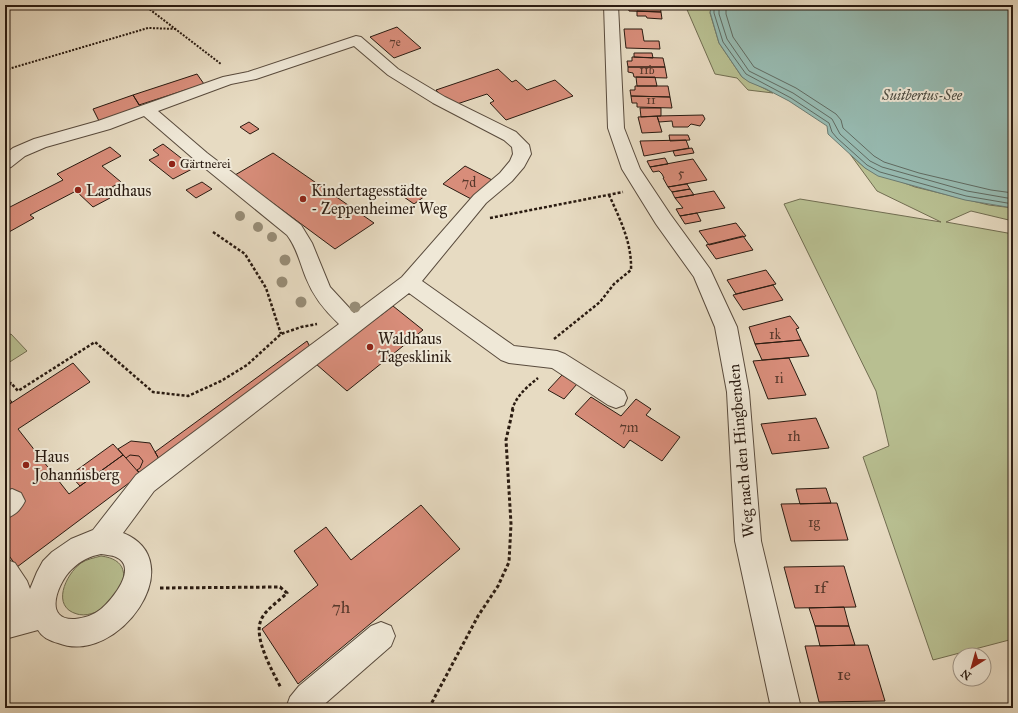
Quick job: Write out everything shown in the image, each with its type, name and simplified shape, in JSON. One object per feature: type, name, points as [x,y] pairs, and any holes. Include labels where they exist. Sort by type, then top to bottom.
[{"type":"street","name":"Weg nach den Hingbenden","points":[[612,5],[616,128],[632,169],[663,219],[703,274],[726,327],[738,392],[748,541],[786,708]]},
{"type":"street","points":[[5,163],[19,152],[40,143],[104,125],[228,80],[251,76],[356,40],[393,72],[439,100],[510,136],[520,145],[522,154],[518,163],[506,177],[480,199],[409,282],[145,483],[101,541]]},
{"type":"street","points":[[147,110],[212,166],[294,230],[302,239],[319,286],[325,296],[353,325]]},
{"type":"street","points":[[409,282],[509,354],[557,360],[616,398]]},
{"type":"street","points":[[101,541],[115,541],[126,546],[135,554],[139,565],[138,579],[134,593],[124,607],[112,619],[96,628],[79,633],[63,632],[51,626],[25,620],[41,602],[44,588],[50,574],[60,562],[73,551],[87,544],[101,541]]},
{"type":"street","points":[[5,573],[17,591],[25,620]]},
{"type":"street","points":[[292,700],[310,697],[381,636]]},
{"type":"path","points":[[144,5],[225,67],[228,80]]},
{"type":"path","points":[[5,70],[148,28],[176,29]]},
{"type":"path","points":[[458,225],[643,188]]},
{"type":"path","points":[[429,708],[478,616],[498,586],[509,562],[511,524],[506,440],[514,403],[522,392],[535,382],[541,373],[548,359],[550,347],[554,338],[600,302],[614,284],[631,270],[632,263],[622,225],[609,195]]},
{"type":"path","points":[[213,232],[245,254],[266,288],[281,334]]},
{"type":"path","points":[[5,388],[11,383],[18,391],[95,342],[153,392],[188,396],[221,381],[247,365],[281,334],[301,327],[332,322],[353,325]]},
{"type":"path","points":[[136,587],[182,589],[280,587],[288,593],[262,619],[258,628],[259,637],[267,658],[292,700]]},
{"type":"green space","points":[[685,5],[709,5],[719,43],[742,77],[773,93],[748,90],[737,78],[715,74]]},
{"type":"green space","points":[[850,154],[865,168],[915,187],[989,205],[1013,208],[1013,221],[971,211],[946,222],[1013,234],[1013,639],[983,647],[952,647],[952,655],[933,660],[863,457],[889,446],[876,391],[784,204],[800,199],[941,222],[877,191]]},
{"type":"green space","points":[[11,334],[27,351],[5,365],[5,337]]},
{"type":"green space","points":[[101,556],[116,561],[123,569],[123,579],[119,591],[111,601],[100,610],[89,614],[77,614],[69,610],[64,605],[63,590],[70,575],[81,563]]},
{"type":"water","name":"Suitbertus-See","points":[[709,5],[1013,5],[1013,208],[965,200],[878,176],[865,168],[828,134],[827,126],[789,101],[749,82],[742,77],[719,43]]},
{"type":"building","points":[[628,5],[660,5],[661,12],[629,11]]},
{"type":"building","points":[[637,11],[661,12],[662,19],[637,16]]},
{"type":"building","points":[[397,27],[421,48],[394,58],[370,37]]},
{"type":"building","points":[[624,29],[642,29],[644,41],[659,41],[660,49],[626,48]]},
{"type":"building","points":[[634,53],[652,53],[653,58],[634,57]]},
{"type":"building","points":[[632,57],[663,58],[665,67],[628,67],[627,61],[632,61]]},
{"type":"building","points":[[628,67],[665,67],[667,78],[634,77],[633,73],[628,72]]},
{"type":"building","points":[[498,69],[512,82],[516,80],[527,90],[555,80],[573,96],[506,120],[490,103],[494,101],[487,94],[451,106],[436,90]]},
{"type":"building","points":[[197,74],[204,84],[139,105],[133,95]]},
{"type":"building","points":[[636,77],[655,77],[657,86],[637,86]]},
{"type":"building","points":[[635,86],[668,86],[670,97],[631,96],[630,90],[635,90]]},
{"type":"building","points":[[133,95],[142,109],[100,123],[93,109]]},
{"type":"building","points":[[631,96],[670,97],[672,108],[637,107],[637,103],[632,103]]},
{"type":"building","points":[[640,108],[661,108],[661,116],[641,117]]},
{"type":"building","points":[[703,115],[705,119],[700,126],[691,124],[688,127],[673,127],[672,121],[659,122],[657,116]]},
{"type":"building","points":[[657,116],[662,132],[642,133],[638,117]]},
{"type":"building","points":[[249,122],[259,129],[250,134],[240,127]]},
{"type":"building","points":[[669,135],[688,135],[690,140],[670,141]]},
{"type":"building","points":[[686,140],[689,148],[644,156],[640,141]]},
{"type":"building","name":"Gärtnerei","points":[[163,144],[194,168],[173,179],[149,160],[159,155],[153,150]]},
{"type":"building","name":"Landhaus","points":[[110,147],[121,156],[102,166],[121,182],[112,187],[115,189],[105,194],[110,198],[93,207],[76,191],[30,215],[34,218],[9,232],[5,228],[5,213],[10,210],[8,208],[63,180],[57,174]]},
{"type":"building","points":[[692,148],[694,153],[675,156],[673,151]]},
{"type":"building","name":"Kindertagesstädte - Zeppenheimer Weg","points":[[273,153],[374,223],[335,249],[235,175]]},
{"type":"building","points":[[665,158],[668,164],[650,167],[647,161]]},
{"type":"building","points":[[693,159],[707,180],[668,187],[662,174],[659,171],[653,172],[650,167]]},
{"type":"building","points":[[465,166],[494,181],[473,200],[443,184]]},
{"type":"building","points":[[202,182],[212,189],[196,198],[186,190]]},
{"type":"building","points":[[687,184],[690,189],[672,192],[668,187]]},
{"type":"building","points":[[690,189],[694,195],[675,198],[672,192]]},
{"type":"building","points":[[415,190],[425,196],[414,204],[404,197]]},
{"type":"building","points":[[714,191],[725,208],[680,216],[676,209],[683,208],[675,198]]},
{"type":"building","points":[[697,213],[701,221],[685,224],[680,216]]},
{"type":"building","points":[[736,223],[746,236],[709,245],[699,231]]},
{"type":"building","points":[[743,236],[753,250],[716,259],[706,245]]},
{"type":"building","points":[[766,270],[776,284],[736,294],[727,280]]},
{"type":"building","points":[[773,285],[783,300],[743,310],[733,295]]},
{"type":"building","name":"Waldhaus Tagesklinik","points":[[393,306],[423,330],[347,391],[316,364]]},
{"type":"building","points":[[790,316],[799,328],[796,329],[801,340],[755,344],[749,327]]},
{"type":"building","points":[[801,340],[809,356],[762,360],[755,344]]},
{"type":"building","points":[[307,341],[310,347],[159,459],[155,452]]},
{"type":"building","points":[[789,358],[806,395],[768,399],[753,361]]},
{"type":"building","name":"Haus Johannisberg","points":[[73,363],[90,382],[18,429],[69,494],[123,455],[126,458],[130,455],[139,456],[143,461],[140,468],[137,470],[141,474],[17,567],[5,550],[5,407]]},
{"type":"building","points":[[562,375],[577,384],[564,399],[548,390]]},
{"type":"building","points":[[5,394],[12,402],[5,407]]},
{"type":"building","points":[[591,397],[621,416],[636,399],[651,409],[646,415],[680,437],[662,461],[630,440],[624,448],[575,414]]},
{"type":"building","points":[[816,418],[829,448],[772,454],[761,424]]},
{"type":"building","points":[[131,441],[150,443],[159,459],[140,474],[118,449]]},
{"type":"building","points":[[113,444],[123,455],[80,486],[70,475]]},
{"type":"building","points":[[826,488],[831,503],[800,504],[796,489]]},
{"type":"building","points":[[837,503],[848,540],[791,541],[781,504]]},
{"type":"building","points":[[421,505],[460,549],[298,684],[262,629],[318,585],[294,551],[326,527],[351,560]]},
{"type":"building","points":[[844,566],[856,607],[795,608],[784,567]]},
{"type":"building","points":[[844,607],[849,626],[815,626],[809,608]]},
{"type":"building","points":[[815,626],[849,626],[855,645],[820,646]]},
{"type":"building","points":[[868,645],[885,701],[819,702],[805,646]]},
{"type":"place","name":"Gärtnerei","points":[[172,164]]},
{"type":"place","name":"Landhaus","points":[[78,190]]},
{"type":"place","name":"Kindertagesstädte - Zeppenheimer Weg","points":[[303,199]]},
{"type":"place","name":"Waldhaus Tagesklinik","points":[[370,347]]},
{"type":"place","name":"Haus Johannisberg","points":[[26,465]]}]
